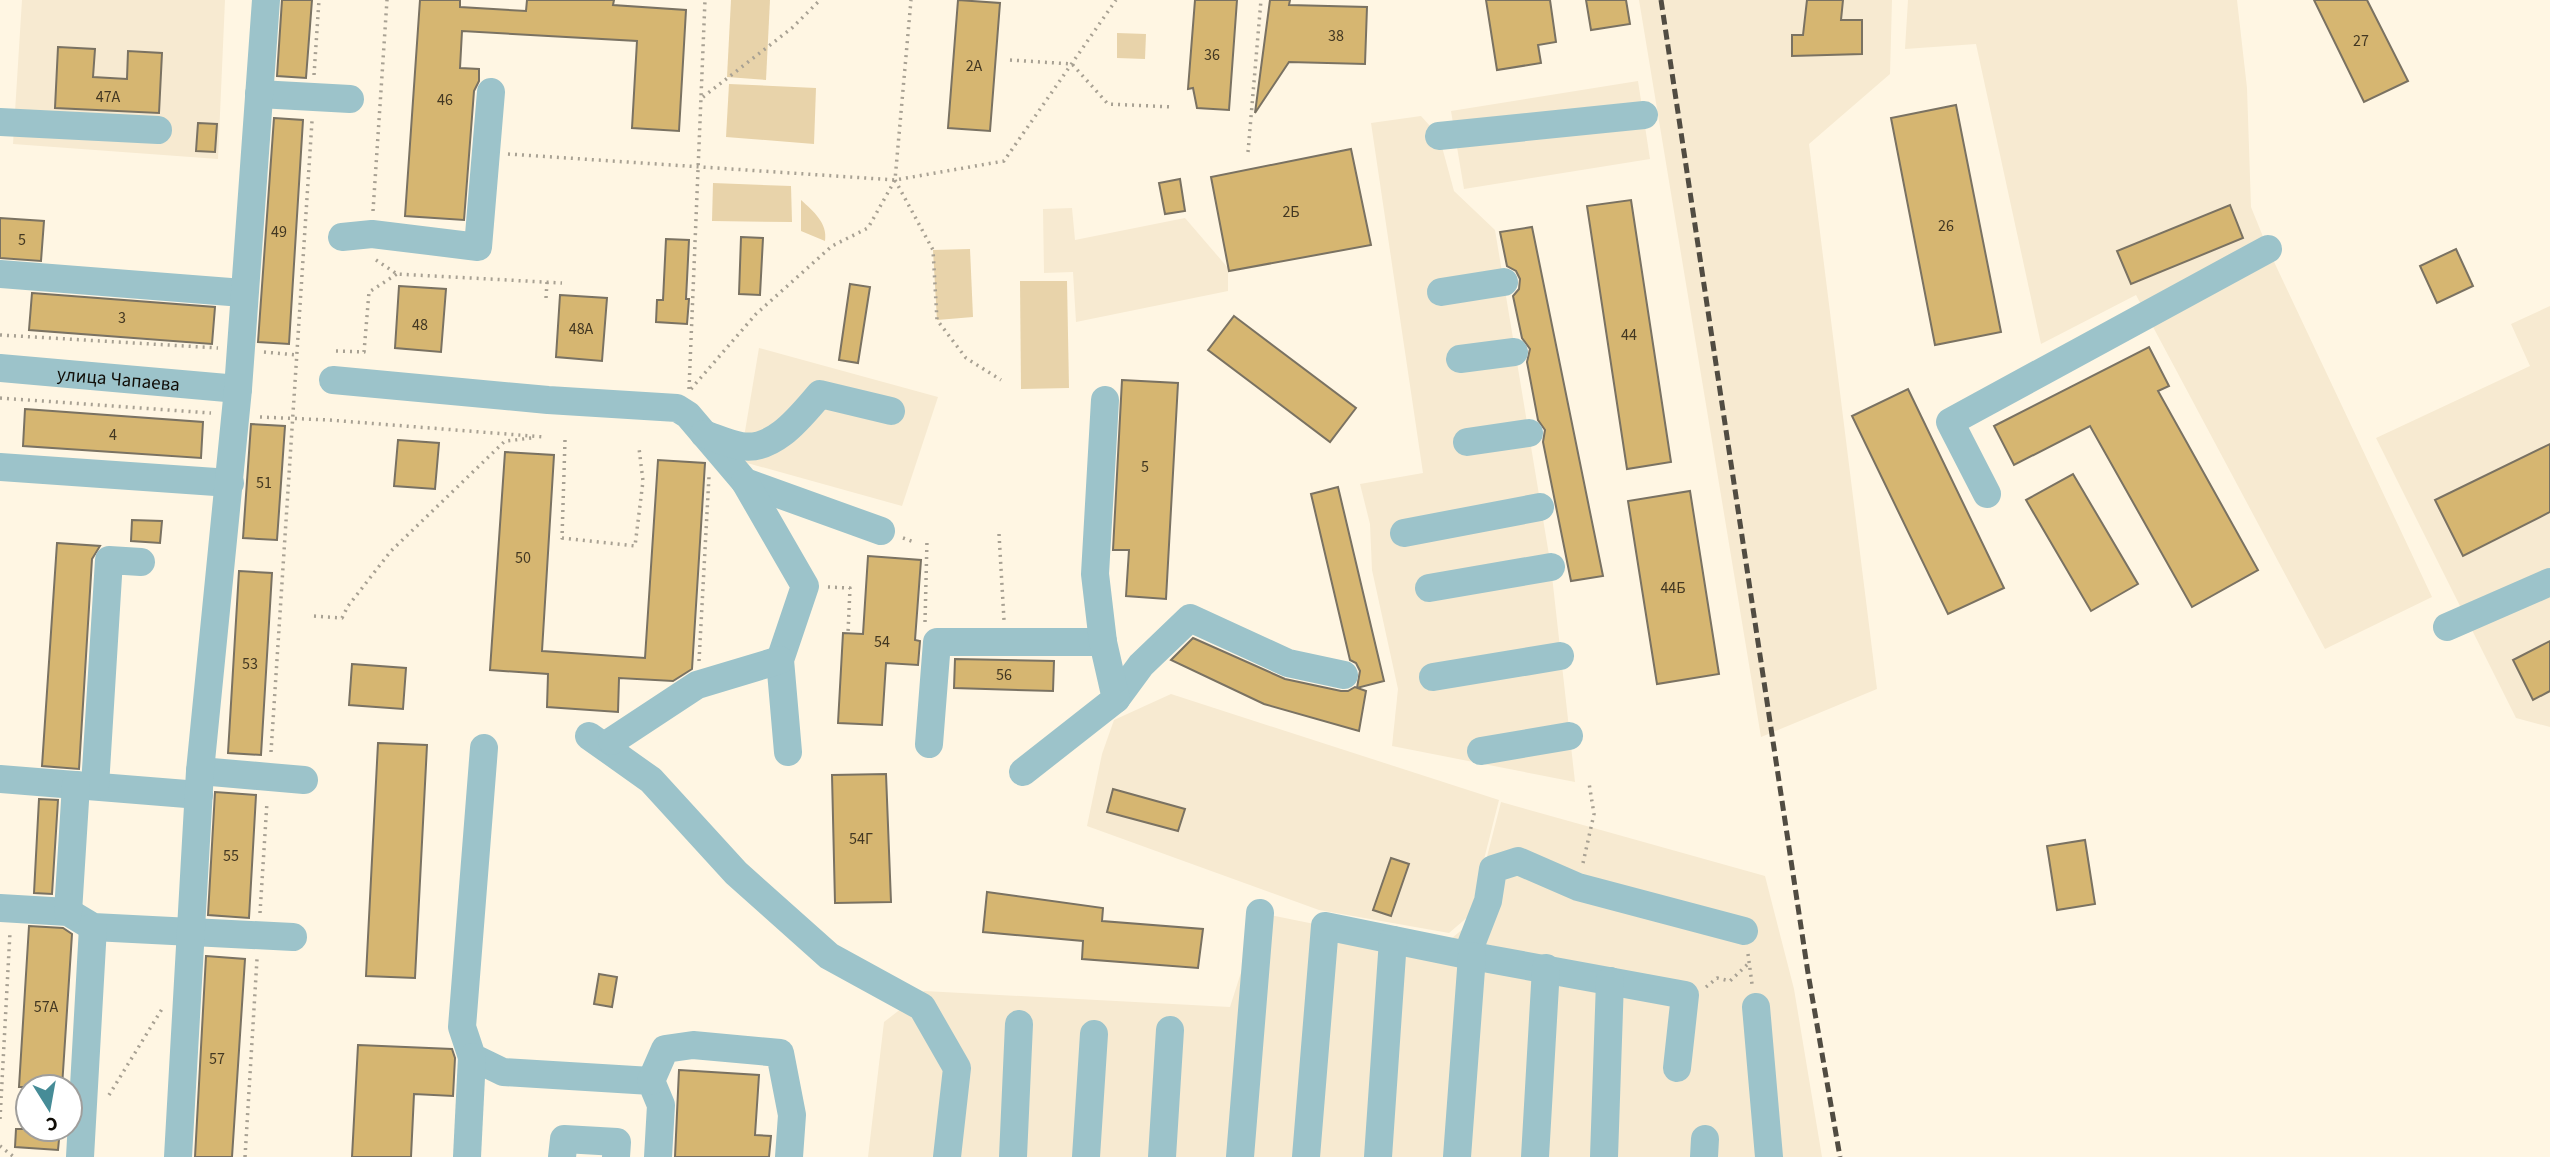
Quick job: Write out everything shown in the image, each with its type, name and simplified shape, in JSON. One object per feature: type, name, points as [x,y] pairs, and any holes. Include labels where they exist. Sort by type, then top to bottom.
[{"type":"street","points":[[178,1157],[200,783],[230,483],[266,0]]},
{"type":"street","points":[[342,237],[373,247],[478,247],[491,92]]},
{"type":"street","points":[[259,94],[350,99]]},
{"type":"street","points":[[1439,136],[1644,115]]},
{"type":"street","points":[[0,122],[158,130]]},
{"type":"street","points":[[1987,494],[1950,422],[2268,249]]},
{"type":"street","points":[[0,274],[243,293]]},
{"type":"street","points":[[1441,292],[1504,282]]},
{"type":"street","points":[[1460,359],[1514,352]]},
{"type":"street","name":"улица Чапаева","points":[[0,368],[236,402]]},
{"type":"street","points":[[333,380],[548,400],[677,408],[688,415],[746,482],[805,586],[780,660],[788,752]]},
{"type":"street","points":[[704,434],[743,447],[765,443],[794,424],[821,394],[891,411]]},
{"type":"street","points":[[1105,400],[1095,574],[1103,642],[1116,699]]},
{"type":"street","points":[[1467,442],[1529,433]]},
{"type":"street","points":[[0,467],[230,483]]},
{"type":"street","points":[[746,482],[881,531]]},
{"type":"street","points":[[1404,533],[1540,507]]},
{"type":"street","points":[[68,912],[86,786],[110,560],[141,562]]},
{"type":"street","points":[[1429,588],[1551,567]]},
{"type":"street","points":[[2447,627],[2550,582]]},
{"type":"street","points":[[1023,772],[1116,699],[1141,665],[1190,618],[1289,663],[1344,675]]},
{"type":"street","points":[[929,744],[937,642],[1103,642]]},
{"type":"street","points":[[1433,677],[1560,656]]},
{"type":"street","points":[[780,660],[697,685],[601,739],[650,780],[736,873],[829,956],[922,1007],[957,1068],[947,1157]]},
{"type":"street","points":[[1481,751],[1569,736]]},
{"type":"street","points":[[467,1157],[472,1057],[463,1027],[484,748]]},
{"type":"street","points":[[0,779],[86,786],[304,780]]},
{"type":"street","points":[[1457,1157],[1469,955],[1488,901],[1493,869],[1518,861],[1578,887],[1744,931]]},
{"type":"street","points":[[6,908],[68,912],[93,927],[293,937]]},
{"type":"street","points":[[1240,1157],[1260,913]]},
{"type":"street","points":[[1306,1157],[1325,926],[1685,995],[1677,1068]]},
{"type":"street","points":[[80,1157],[93,927]]},
{"type":"street","points":[[1378,1157],[1393,940]]},
{"type":"street","points":[[1535,1157],[1546,968]]},
{"type":"street","points":[[1604,1157],[1610,981]]},
{"type":"street","points":[[1756,1007],[1769,1157]]},
{"type":"street","points":[[1013,1157],[1019,1024]]},
{"type":"street","points":[[1162,1157],[1170,1030]]},
{"type":"street","points":[[1086,1157],[1094,1034]]},
{"type":"street","points":[[658,1157],[661,1104],[651,1081],[665,1049],[693,1045],[780,1053],[792,1115],[789,1157]]},
{"type":"street","points":[[472,1057],[503,1072],[651,1081]]},
{"type":"street","points":[[562,1157],[564,1139],[617,1142],[616,1157]]},
{"type":"path","points":[[293,419],[319,0]]},
{"type":"path","points":[[387,0],[373,247],[397,274]]},
{"type":"path","points":[[705,0],[689,391],[775,297],[832,246],[868,228],[895,180],[911,0]]},
{"type":"path","points":[[702,98],[792,27],[820,0]]},
{"type":"path","points":[[486,153],[895,180],[1004,161],[1116,0]]},
{"type":"path","points":[[1248,152],[1261,0]]},
{"type":"path","points":[[1010,60],[1072,64],[1108,104],[1173,107]]},
{"type":"path","points":[[895,180],[933,250],[937,320],[966,358],[1001,380]]},
{"type":"path","points":[[336,351],[364,352],[369,292],[397,274],[562,283]]},
{"type":"path","points":[[546,298],[547,282]]},
{"type":"path","points":[[0,335],[297,355]]},
{"type":"path","points":[[0,398],[236,402],[293,419],[329,419],[544,437],[505,441],[391,551],[348,606],[342,618],[314,616]]},
{"type":"path","points":[[565,440],[562,538],[635,546],[643,481],[639,448]]},
{"type":"path","points":[[697,685],[709,474]]},
{"type":"path","points":[[999,534],[1005,643]]},
{"type":"path","points":[[924,621],[927,540]]},
{"type":"path","points":[[848,634],[850,588]]},
{"type":"path","points":[[1578,887],[1594,814],[1589,783]]},
{"type":"path","points":[[0,1119],[6,908]]},
{"type":"path","points":[[1744,931],[1756,1007]]},
{"type":"path","points":[[1717,978],[1730,981],[1749,963]]},
{"type":"path","points":[[103,1104],[168,1000]]},
{"type":"path","points":[[0,1146],[14,1157]]},
{"type":"shaded area","points":[[22,0],[225,0],[218,159],[13,144]]},
{"type":"shaded area","points":[[731,0],[770,0],[766,80],[727,77]]},
{"type":"shaded area","points":[[1639,0],[1892,0],[1890,74],[1809,144],[1877,689],[1761,737]]},
{"type":"shaded area","points":[[1908,0],[2237,0],[2247,88],[2251,207],[2268,249],[2432,597],[2325,649],[2136,295],[2041,344],[1976,44],[1905,49]]},
{"type":"shaded area","points":[[1117,33],[1146,34],[1145,59],[1117,58]]},
{"type":"shaded area","points":[[1638,81],[1650,159],[1464,189],[1451,111]]},
{"type":"shaded area","points":[[729,84],[816,88],[814,144],[726,137]]},
{"type":"shaded area","points":[[1421,116],[1439,136],[1454,191],[1495,230],[1551,567],[1575,782],[1392,746],[1398,689],[1372,570],[1370,524],[1360,484],[1423,473],[1371,123]]},
{"type":"shaded area","points":[[713,183],[791,186],[792,222],[712,221]]},
{"type":"shaded area","points":[[801,200],[822,223],[825,241],[801,231]]},
{"type":"shaded area","points":[[1072,208],[1075,240],[1185,218],[1228,268],[1228,291],[1076,322],[1073,272],[1044,273],[1043,209]]},
{"type":"shaded area","points":[[970,249],[973,317],[937,320],[933,250]]},
{"type":"shaded area","points":[[1020,281],[1067,281],[1069,388],[1021,389]]},
{"type":"shaded area","points":[[2550,306],[2550,727],[2516,718],[2376,438],[2530,366],[2511,324]]},
{"type":"shaded area","points":[[759,348],[938,397],[902,506],[740,461]]},
{"type":"shaded area","points":[[1171,694],[1499,800],[1470,915],[1449,933],[1319,910],[1087,826],[1102,754],[1114,720]]},
{"type":"shaded area","points":[[1501,802],[1765,876],[1794,989],[1822,1157],[868,1157],[884,1022],[924,991],[1230,1007],[1260,913],[1393,940],[1446,943],[1470,923]]},
{"type":"building","points":[[282,0],[312,0],[306,78],[277,76]]},
{"type":"building","points":[[420,0],[460,0],[460,7],[526,11],[527,0],[614,0],[613,5],[686,10],[679,131],[632,128],[637,41],[462,31],[460,68],[479,69],[479,81],[474,91],[464,220],[405,216]]},
{"type":"building","points":[[958,0],[1000,3],[990,131],[948,128]]},
{"type":"building","points":[[1195,0],[1237,0],[1229,110],[1197,108],[1193,88],[1188,89]]},
{"type":"building","points":[[1270,0],[1290,0],[1289,5],[1367,7],[1365,64],[1289,62],[1255,113]]},
{"type":"building","points":[[1486,0],[1550,0],[1556,42],[1538,45],[1541,63],[1497,70]]},
{"type":"building","points":[[1586,0],[1626,0],[1630,24],[1591,30]]},
{"type":"building","points":[[1807,0],[1843,0],[1841,20],[1862,20],[1862,54],[1792,56],[1792,35],[1803,35]]},
{"type":"building","points":[[2314,0],[2367,0],[2408,81],[2364,102]]},
{"type":"building","points":[[58,47],[95,49],[93,77],[127,79],[128,51],[162,53],[159,113],[55,108]]},
{"type":"building","points":[[1956,105],[2001,332],[1935,345],[1891,118]]},
{"type":"building","points":[[274,118],[303,120],[289,344],[258,342]]},
{"type":"building","points":[[198,123],[217,124],[215,152],[196,151]]},
{"type":"building","points":[[1351,149],[1371,245],[1229,271],[1211,177]]},
{"type":"building","points":[[1180,179],[1185,211],[1165,214],[1159,183]]},
{"type":"building","points":[[1631,200],[1671,462],[1627,469],[1587,206]]},
{"type":"building","points":[[2230,205],[2243,238],[2131,284],[2117,251]]},
{"type":"building","points":[[0,218],[44,221],[41,261],[0,258]]},
{"type":"building","points":[[1532,227],[1603,576],[1571,581],[1543,442],[1545,430],[1538,420],[1527,362],[1530,349],[1522,338],[1513,296],[1519,289],[1520,279],[1516,271],[1507,266],[1500,232]]},
{"type":"building","points":[[741,237],[763,238],[760,295],[739,294]]},
{"type":"building","points":[[666,239],[689,240],[687,324],[656,322],[657,300],[663,300]]},
{"type":"building","points":[[2456,249],[2473,286],[2437,303],[2420,266]]},
{"type":"building","points":[[850,284],[870,287],[858,363],[839,360]]},
{"type":"building","points":[[399,286],[446,289],[441,352],[395,348]]},
{"type":"building","points":[[32,293],[215,307],[212,344],[29,330]]},
{"type":"building","points":[[560,295],[607,298],[602,361],[556,357]]},
{"type":"building","points":[[1234,316],[1356,408],[1330,442],[1208,350]]},
{"type":"building","points":[[2149,347],[2169,386],[2158,391],[2258,570],[2192,607],[2090,426],[2014,465],[1994,426]]},
{"type":"building","points":[[1122,380],[1178,383],[1166,599],[1126,596],[1129,550],[1113,550]]},
{"type":"building","points":[[1908,389],[2004,588],[1948,614],[1852,416]]},
{"type":"building","points":[[25,409],[203,422],[201,458],[23,446]]},
{"type":"building","points":[[251,424],[285,426],[277,540],[243,538]]},
{"type":"building","points":[[398,440],[439,443],[435,489],[394,486]]},
{"type":"building","points":[[2550,444],[2550,512],[2463,556],[2435,500]]},
{"type":"building","points":[[505,452],[554,455],[542,651],[645,658],[658,460],[705,463],[692,669],[673,681],[619,678],[618,712],[547,707],[548,674],[490,670]]},
{"type":"building","points":[[2073,474],[2138,584],[2091,611],[2026,500]]},
{"type":"building","points":[[1338,487],[1384,681],[1357,688],[1360,671],[1356,663],[1350,660],[1311,494]]},
{"type":"building","points":[[1690,491],[1719,674],[1657,684],[1628,501]]},
{"type":"building","points":[[132,520],[162,521],[160,543],[131,541]]},
{"type":"building","points":[[57,543],[100,546],[92,559],[79,769],[42,766]]},
{"type":"building","points":[[868,556],[921,560],[915,640],[920,641],[918,665],[886,663],[882,725],[838,723],[843,633],[863,634]]},
{"type":"building","points":[[239,571],[272,573],[261,755],[228,753]]},
{"type":"building","points":[[1193,638],[1285,679],[1341,691],[1355,687],[1366,691],[1359,731],[1264,704],[1171,660]]},
{"type":"building","points":[[2550,641],[2550,691],[2533,700],[2513,660]]},
{"type":"building","points":[[955,659],[1054,661],[1053,691],[954,688]]},
{"type":"building","points":[[352,664],[406,668],[403,709],[349,705]]},
{"type":"building","points":[[378,743],[427,745],[415,978],[366,976]]},
{"type":"building","points":[[886,774],[891,902],[835,903],[832,775]]},
{"type":"building","points":[[1113,789],[1185,809],[1178,831],[1107,812]]},
{"type":"building","points":[[215,792],[256,795],[249,918],[208,915]]},
{"type":"building","points":[[39,799],[58,800],[52,894],[34,893]]},
{"type":"building","points":[[2085,840],[2095,904],[2057,910],[2047,846]]},
{"type":"building","points":[[1391,858],[1409,864],[1391,916],[1373,910]]},
{"type":"building","points":[[987,892],[1103,908],[1102,921],[1203,929],[1198,968],[1082,959],[1083,941],[983,932]]},
{"type":"building","points":[[29,926],[63,928],[72,934],[63,1073],[20,1073]]},
{"type":"building","points":[[206,956],[245,959],[232,1157],[195,1157]]},
{"type":"building","points":[[599,974],[617,977],[612,1007],[594,1004]]},
{"type":"building","points":[[358,1045],[452,1049],[455,1058],[453,1096],[414,1094],[411,1157],[352,1157]]},
{"type":"building","points":[[679,1070],[759,1075],[755,1135],[771,1136],[769,1157],[675,1157]]},
{"type":"building","points":[[15,1143],[59,1143],[58,1150],[15,1147]]},
{"type":"railway","points":[[1661,0],[1808,973],[1840,1157]]}]
